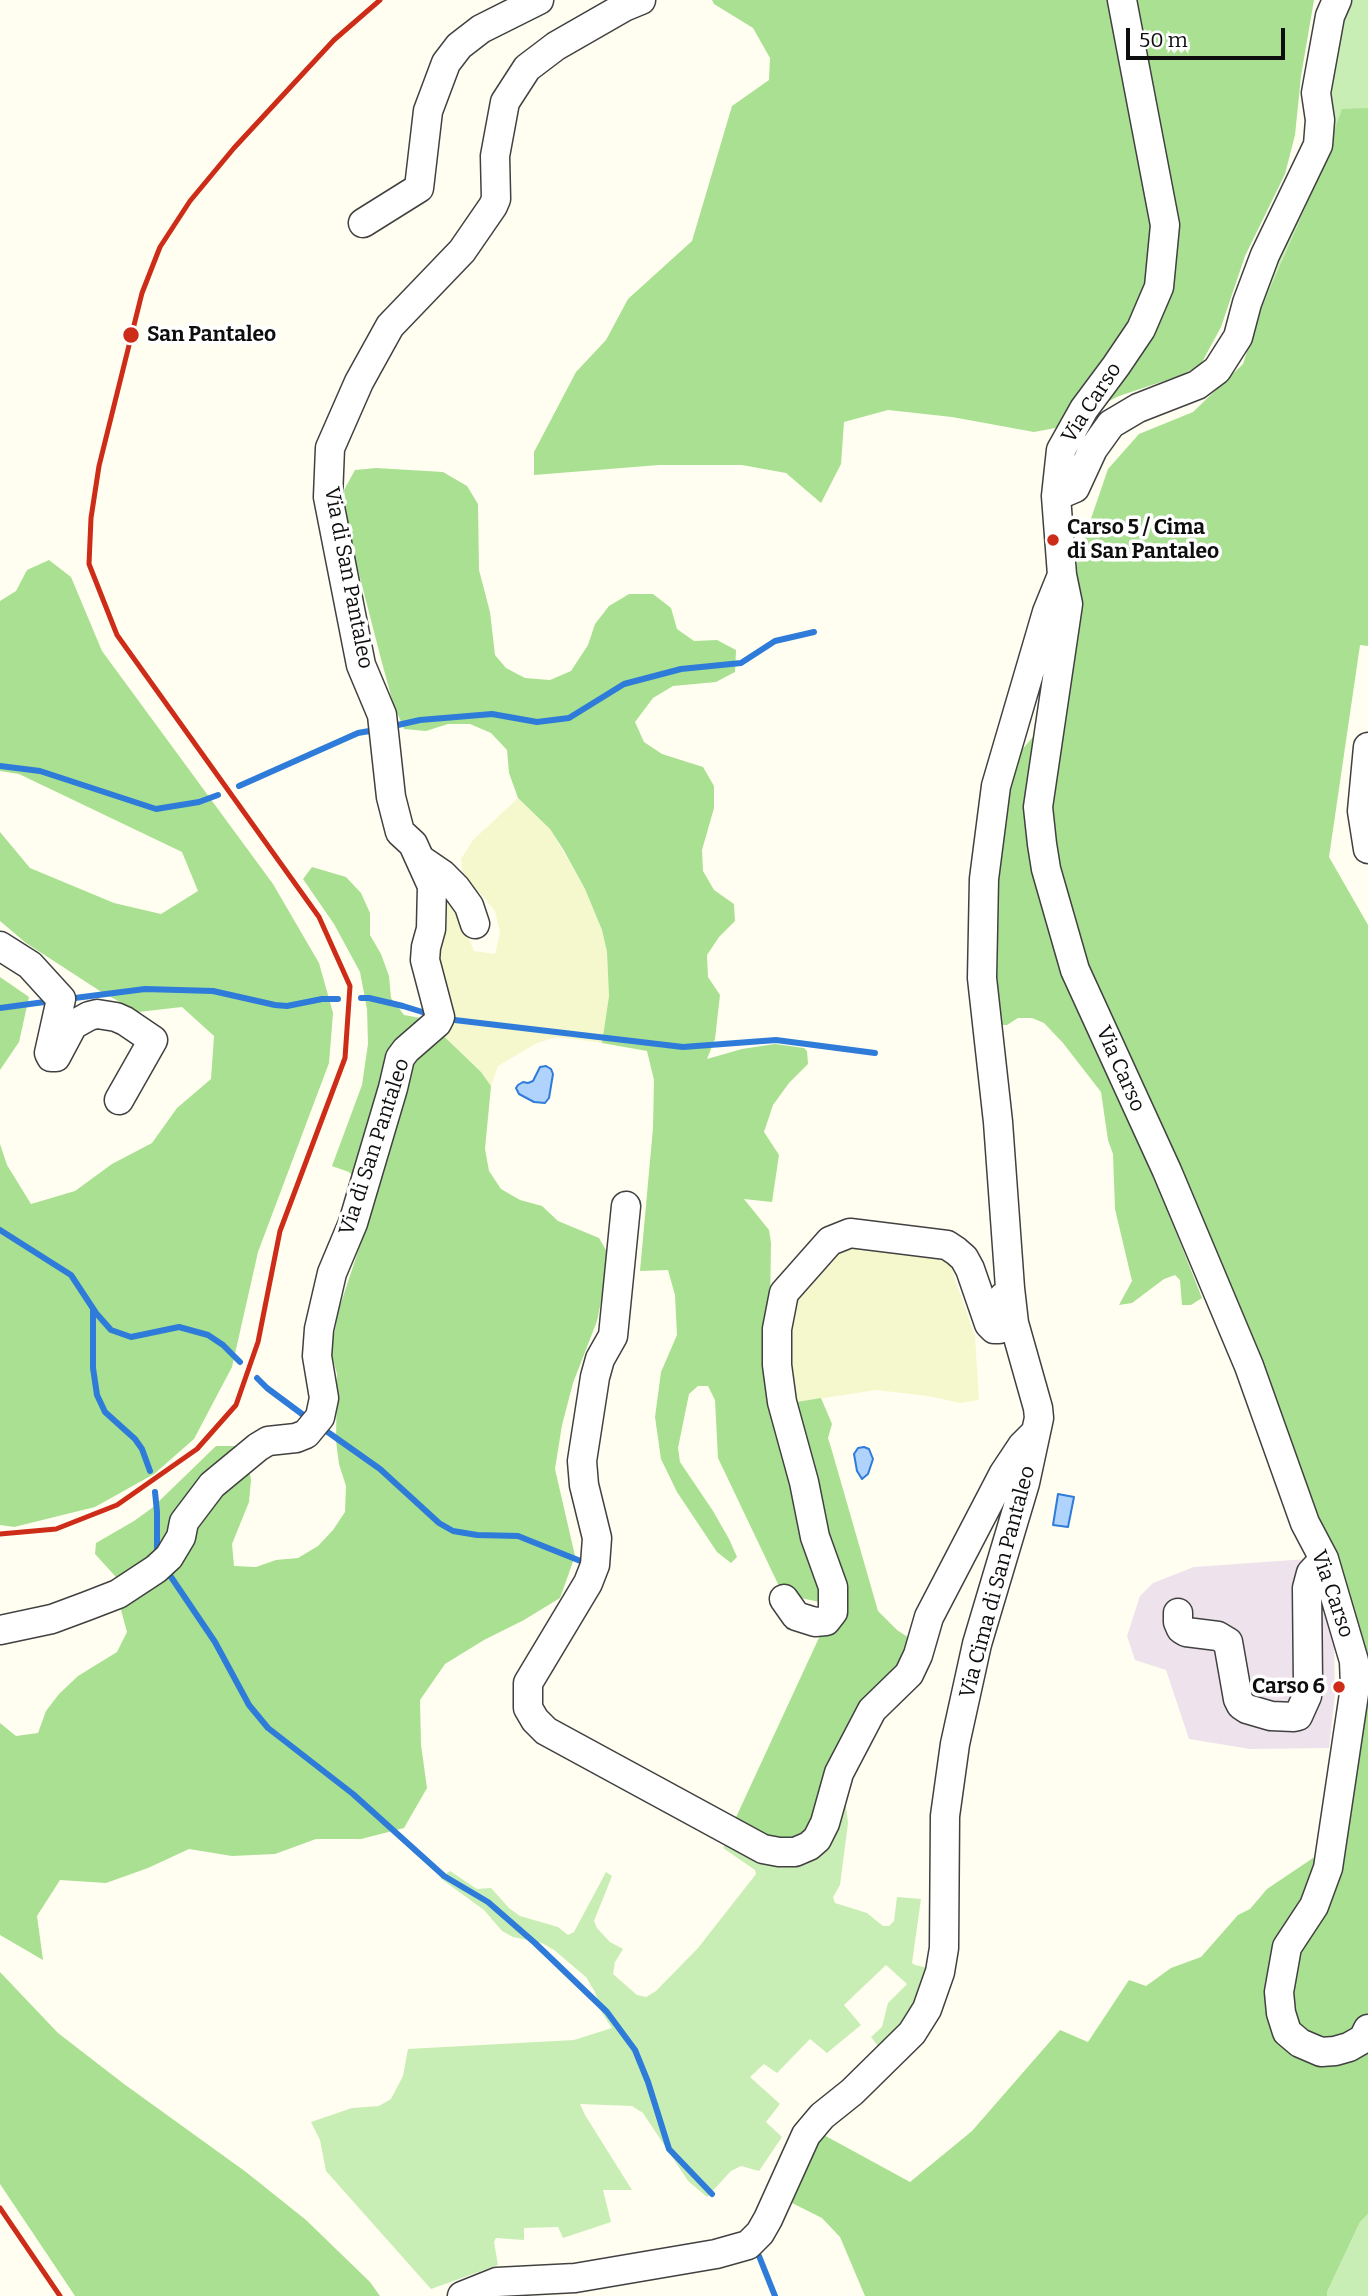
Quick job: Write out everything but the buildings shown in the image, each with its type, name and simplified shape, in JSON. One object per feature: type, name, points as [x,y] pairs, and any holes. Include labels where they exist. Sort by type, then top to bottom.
[{"type":"street","points":[[363,223],[419,188],[428,111],[446,64],[459,46],[481,29],[539,0]]},
{"type":"street","name":"Via di San Pantaleo","points":[[0,1630],[52,1619],[88,1606],[118,1594],[156,1569],[169,1557],[181,1537],[184,1522],[212,1485],[258,1447],[268,1441],[296,1438],[306,1434],[320,1418],[324,1398],[317,1356],[319,1329],[332,1273],[353,1223],[400,1058],[440,1017],[425,960],[431,929],[432,886],[413,844],[400,832],[391,797],[382,715],[361,665],[328,496],[330,448],[359,382],[390,326],[462,251],[493,206],[496,199],[495,156],[505,102],[527,68],[556,46],[641,0]]},
{"type":"street","name":"Via Carso","points":[[1122,0],[1165,225],[1159,287],[1141,329],[1084,409],[1061,450],[1056,496],[1062,575],[1068,604],[1038,807],[1046,869],[1075,970],[1167,1171],[1249,1366],[1305,1523],[1324,1559],[1354,1661],[1355,1687],[1328,1868],[1314,1906],[1287,1947],[1279,1992],[1280,2013],[1287,2032],[1300,2043],[1321,2052],[1349,2047],[1363,2039],[1368,2029]]},
{"type":"street","points":[[1056,496],[1075,488],[1093,449],[1111,424],[1138,408],[1197,385],[1217,370],[1238,337],[1265,255],[1318,145],[1320,120],[1317,93],[1331,16],[1337,0]]},
{"type":"street","name":"Via Cima di San Pantaleo","points":[[462,2296],[497,2282],[575,2278],[748,2245],[760,2233],[768,2219],[806,2135],[822,2116],[852,2092],[912,2033],[927,2009],[940,1972],[944,1948],[945,1816],[956,1744],[977,1644],[1025,1483],[1037,1431],[1038,1408],[1014,1323],[1010,1288],[982,978],[984,879],[996,786],[1047,612],[1062,575]]},
{"type":"street","points":[[1368,747],[1362,811],[1368,849]]},
{"type":"street","points":[[420,860],[442,874],[456,888],[469,906],[475,924]]},
{"type":"street","points":[[0,946],[30,965],[61,999],[49,1053],[51,1057],[56,1057],[73,1026],[96,1014],[125,1021],[153,1040],[119,1100]]},
{"type":"street","points":[[626,1206],[613,1336],[600,1359],[595,1377],[582,1461],[584,1485],[597,1538],[595,1565],[588,1583],[528,1683],[528,1709],[546,1731],[763,1849],[795,1852],[809,1846],[817,1839],[825,1824],[839,1773],[872,1710],[909,1674],[918,1655],[929,1617],[1004,1473],[1022,1446],[1037,1431]]},
{"type":"street","points":[[784,1599],[796,1616],[815,1622],[826,1621],[833,1612],[833,1587],[816,1537],[782,1402],[777,1366],[777,1329],[784,1293],[830,1241],[850,1233],[947,1245],[964,1258],[989,1324],[994,1329],[999,1329],[1003,1324],[1000,1245],[1007,1238]]},
{"type":"street","points":[[1178,1613],[1178,1622],[1186,1632],[1218,1636],[1228,1642],[1241,1705],[1271,1716],[1298,1716],[1308,1690],[1307,1588],[1311,1573],[1324,1559]]},
{"type":"shaded area","points":[[1307,1559],[1321,1585],[1334,1641],[1335,1694],[1329,1748],[1250,1749],[1189,1739],[1166,1670],[1135,1660],[1127,1636],[1140,1596],[1153,1583],[1194,1567]]},
{"type":"green space","points":[[712,0],[1314,0],[1301,76],[1295,135],[1285,174],[1245,256],[1221,327],[1201,364],[1182,375],[1119,396],[1099,406],[1085,422],[1034,432],[952,417],[888,410],[844,422],[841,464],[821,503],[786,473],[742,465],[659,465],[534,475],[534,452],[576,372],[606,340],[628,299],[692,241],[732,106],[769,80],[770,58],[753,28],[714,4]]},
{"type":"green space","points":[[1334,0],[1368,0],[1368,372],[1246,336],[1325,88]]},
{"type":"green space","points":[[1368,108],[1368,646],[1360,645],[1329,857],[1368,925],[1368,2214],[1360,2222],[1327,2296],[865,2296],[840,2237],[822,2218],[792,2203],[822,2134],[910,2182],[972,2131],[1060,2030],[1088,2042],[1129,1980],[1146,1986],[1171,1968],[1201,1957],[1238,1915],[1250,1909],[1267,1889],[1316,1856],[1362,1684],[1282,1422],[1249,1328],[1126,1071],[1123,1098],[1202,1298],[1191,1305],[1182,1305],[1180,1280],[1175,1275],[1164,1279],[1132,1303],[1119,1305],[1132,1281],[1115,1209],[1113,1154],[1108,1140],[1101,1092],[1044,1023],[1032,1018],[1018,1018],[1007,1025],[993,1025],[992,877],[1012,761],[1040,729],[1043,684],[1084,539],[1108,469],[1139,434],[1193,412],[1243,364],[1261,309],[1307,204],[1342,109]]},
{"type":"green space","points":[[376,468],[443,472],[467,486],[478,504],[479,570],[490,612],[495,655],[506,668],[525,678],[550,680],[571,671],[588,645],[595,624],[609,606],[629,594],[653,594],[671,608],[677,629],[694,641],[717,640],[736,650],[735,672],[716,682],[673,686],[653,698],[635,722],[644,742],[662,754],[703,767],[714,786],[714,808],[702,850],[703,871],[714,890],[734,904],[735,921],[719,937],[707,955],[708,977],[720,995],[715,1039],[707,1059],[742,1049],[775,1044],[804,1048],[807,1051],[808,1064],[789,1083],[773,1105],[764,1132],[779,1155],[772,1202],[744,1199],[769,1230],[771,1243],[769,1377],[785,1404],[821,1398],[832,1424],[828,1438],[878,1611],[897,1630],[912,1640],[813,1833],[798,1846],[732,1826],[823,1629],[824,1603],[801,1598],[778,1584],[718,1458],[715,1400],[708,1386],[698,1386],[689,1394],[678,1448],[680,1462],[729,1539],[737,1557],[731,1563],[717,1552],[677,1492],[661,1459],[655,1417],[661,1372],[677,1335],[675,1295],[668,1270],[640,1271],[653,1128],[654,1080],[647,1051],[602,1043],[609,996],[607,952],[602,930],[585,889],[563,849],[550,829],[518,798],[509,773],[507,750],[491,733],[470,724],[448,724],[426,731],[404,729],[393,703],[381,659],[349,535],[346,513],[344,490],[355,470]]},
{"type":"green space","points":[[49,560],[71,577],[102,651],[273,884],[319,963],[333,1013],[329,1063],[258,1252],[232,1367],[194,1439],[154,1474],[95,1507],[14,1527],[0,1525],[0,1144],[7,1165],[31,1204],[75,1191],[112,1164],[152,1143],[177,1108],[211,1079],[214,1036],[182,1007],[138,1012],[26,943],[0,921],[0,832],[30,868],[114,903],[161,914],[198,891],[182,852],[19,774],[0,771],[0,601],[16,591],[27,570]]},
{"type":"green space","points":[[518,798],[550,829],[585,889],[602,930],[607,952],[609,996],[602,1043],[557,1037],[537,1043],[498,1066],[491,1086],[481,1072],[441,1033],[439,954],[445,889],[474,951],[495,954],[500,933],[495,911],[481,894],[464,880],[461,859],[473,840]]},
{"type":"green space","points":[[312,867],[346,877],[361,893],[370,913],[370,935],[389,976],[391,998],[404,1015],[426,1019],[481,1072],[491,1086],[485,1149],[489,1171],[501,1189],[520,1200],[542,1206],[558,1221],[599,1238],[610,1257],[597,1321],[573,1383],[562,1425],[555,1469],[575,1556],[560,1598],[445,1664],[420,1700],[421,1745],[427,1788],[404,1828],[361,1839],[316,1839],[275,1854],[232,1856],[189,1849],[106,1883],[60,1880],[37,1916],[43,1960],[0,1935],[0,1723],[16,1736],[38,1733],[46,1711],[59,1694],[78,1676],[117,1652],[127,1632],[121,1610],[126,1588],[95,1554],[96,1543],[152,1508],[216,1446],[238,1446],[248,1462],[251,1480],[249,1502],[232,1544],[234,1566],[256,1567],[276,1560],[298,1558],[318,1546],[345,1512],[346,1486],[336,1441],[337,1374],[331,1352],[338,1312],[372,1209],[364,1188],[349,1172],[332,1166],[362,1085],[368,1044],[367,1009],[360,972],[334,924],[303,879]]},
{"type":"green space","points":[[0,977],[29,997],[19,1042],[0,1070]]},
{"type":"green space","points":[[833,1244],[942,1247],[960,1265],[953,1274],[975,1336],[979,1400],[960,1403],[929,1396],[876,1390],[785,1404],[780,1323]]},
{"type":"green space","points":[[843,1779],[848,1823],[840,1885],[833,1897],[835,1903],[867,1913],[883,1926],[889,1926],[894,1921],[897,1897],[921,1899],[912,1963],[929,1968],[924,1995],[882,2051],[871,2037],[882,2027],[888,2003],[907,1984],[886,1965],[844,2005],[861,2025],[827,2053],[810,2039],[777,2073],[764,2064],[750,2077],[780,2104],[766,2122],[782,2137],[759,2171],[741,2166],[731,2171],[707,2197],[688,2181],[643,2113],[632,2106],[580,2104],[632,2190],[603,2190],[611,2222],[563,2238],[558,2227],[524,2228],[524,2240],[496,2238],[494,2242],[498,2265],[431,2289],[326,2171],[320,2140],[311,2122],[352,2108],[379,2106],[391,2099],[403,2076],[408,2049],[574,2040],[612,2028],[586,1977],[542,1943],[513,1937],[502,1931],[484,1910],[440,1878],[450,1871],[477,1889],[491,1888],[520,1916],[558,1927],[568,1935],[574,1932],[606,1872],[612,1876],[594,1921],[610,1942],[623,1949],[615,1962],[613,1974],[637,1995],[646,1997],[656,1991],[698,1948],[756,1874],[755,1870],[723,1848],[727,1841]]},
{"type":"green space","points":[[0,1972],[58,2033],[246,2172],[306,2220],[370,2282],[380,2296],[75,2296],[0,2184]]},
{"type":"green space","points":[[1368,2214],[1368,2296],[1327,2296],[1360,2222]]},
{"type":"water","points":[[546,1066],[553,1074],[549,1098],[545,1103],[534,1102],[519,1094],[516,1088],[518,1085],[533,1081],[540,1067]]},
{"type":"water","points":[[858,1448],[869,1449],[873,1459],[868,1474],[862,1479],[857,1471],[854,1454]]},
{"type":"water","points":[[1058,1494],[1074,1497],[1068,1527],[1053,1525]]},
{"type":"waterway","points":[[389,727],[420,720],[492,714],[537,722],[569,718],[624,684],[681,669],[741,663],[775,641],[814,632]]},
{"type":"waterway","points":[[239,786],[358,733],[375,730]]},
{"type":"waterway","points":[[0,766],[40,771],[156,809],[199,802],[218,795]]},
{"type":"waterway","points":[[67,999],[145,989],[213,991],[287,1006],[322,999],[338,999]]},
{"type":"waterway","points":[[361,998],[432,1015]]},
{"type":"waterway","points":[[0,1008],[52,1001]]},
{"type":"waterway","points":[[446,1019],[683,1047],[776,1040],[875,1053]]},
{"type":"waterway","points":[[0,1230],[71,1275],[96,1313],[111,1330],[131,1337],[179,1327],[208,1335],[240,1362]]},
{"type":"waterway","points":[[93,1310],[93,1368],[97,1395],[105,1412],[135,1439],[142,1449],[150,1471]]},
{"type":"waterway","points":[[257,1378],[310,1420]]},
{"type":"waterway","points":[[322,1428],[380,1469],[439,1523],[453,1531],[477,1535],[518,1536],[588,1564]]},
{"type":"waterway","points":[[155,1492],[159,1555]]},
{"type":"waterway","points":[[167,1571],[215,1642],[249,1705],[268,1728],[353,1794],[444,1876],[488,1902],[607,2012],[635,2050],[669,2149],[712,2194]]},
{"type":"waterway","points":[[759,2256],[775,2296]]},
{"type":"railway","points":[[0,1534],[56,1529],[117,1505],[197,1449],[236,1405],[258,1342],[280,1231],[345,1058],[350,986],[319,917],[117,635],[89,564],[91,518],[99,466],[142,293],[160,247],[190,201],[234,148],[334,40],[380,0]]},
{"type":"railway","points":[[0,2208],[60,2296]]},
{"type":"place","name":"San Pantaleo","points":[[131,335]]},
{"type":"place","name":"Carso 5 / Cima di San Pantaleo","points":[[1053,540]]},
{"type":"place","name":"Carso 6","points":[[1339,1687]]}]
